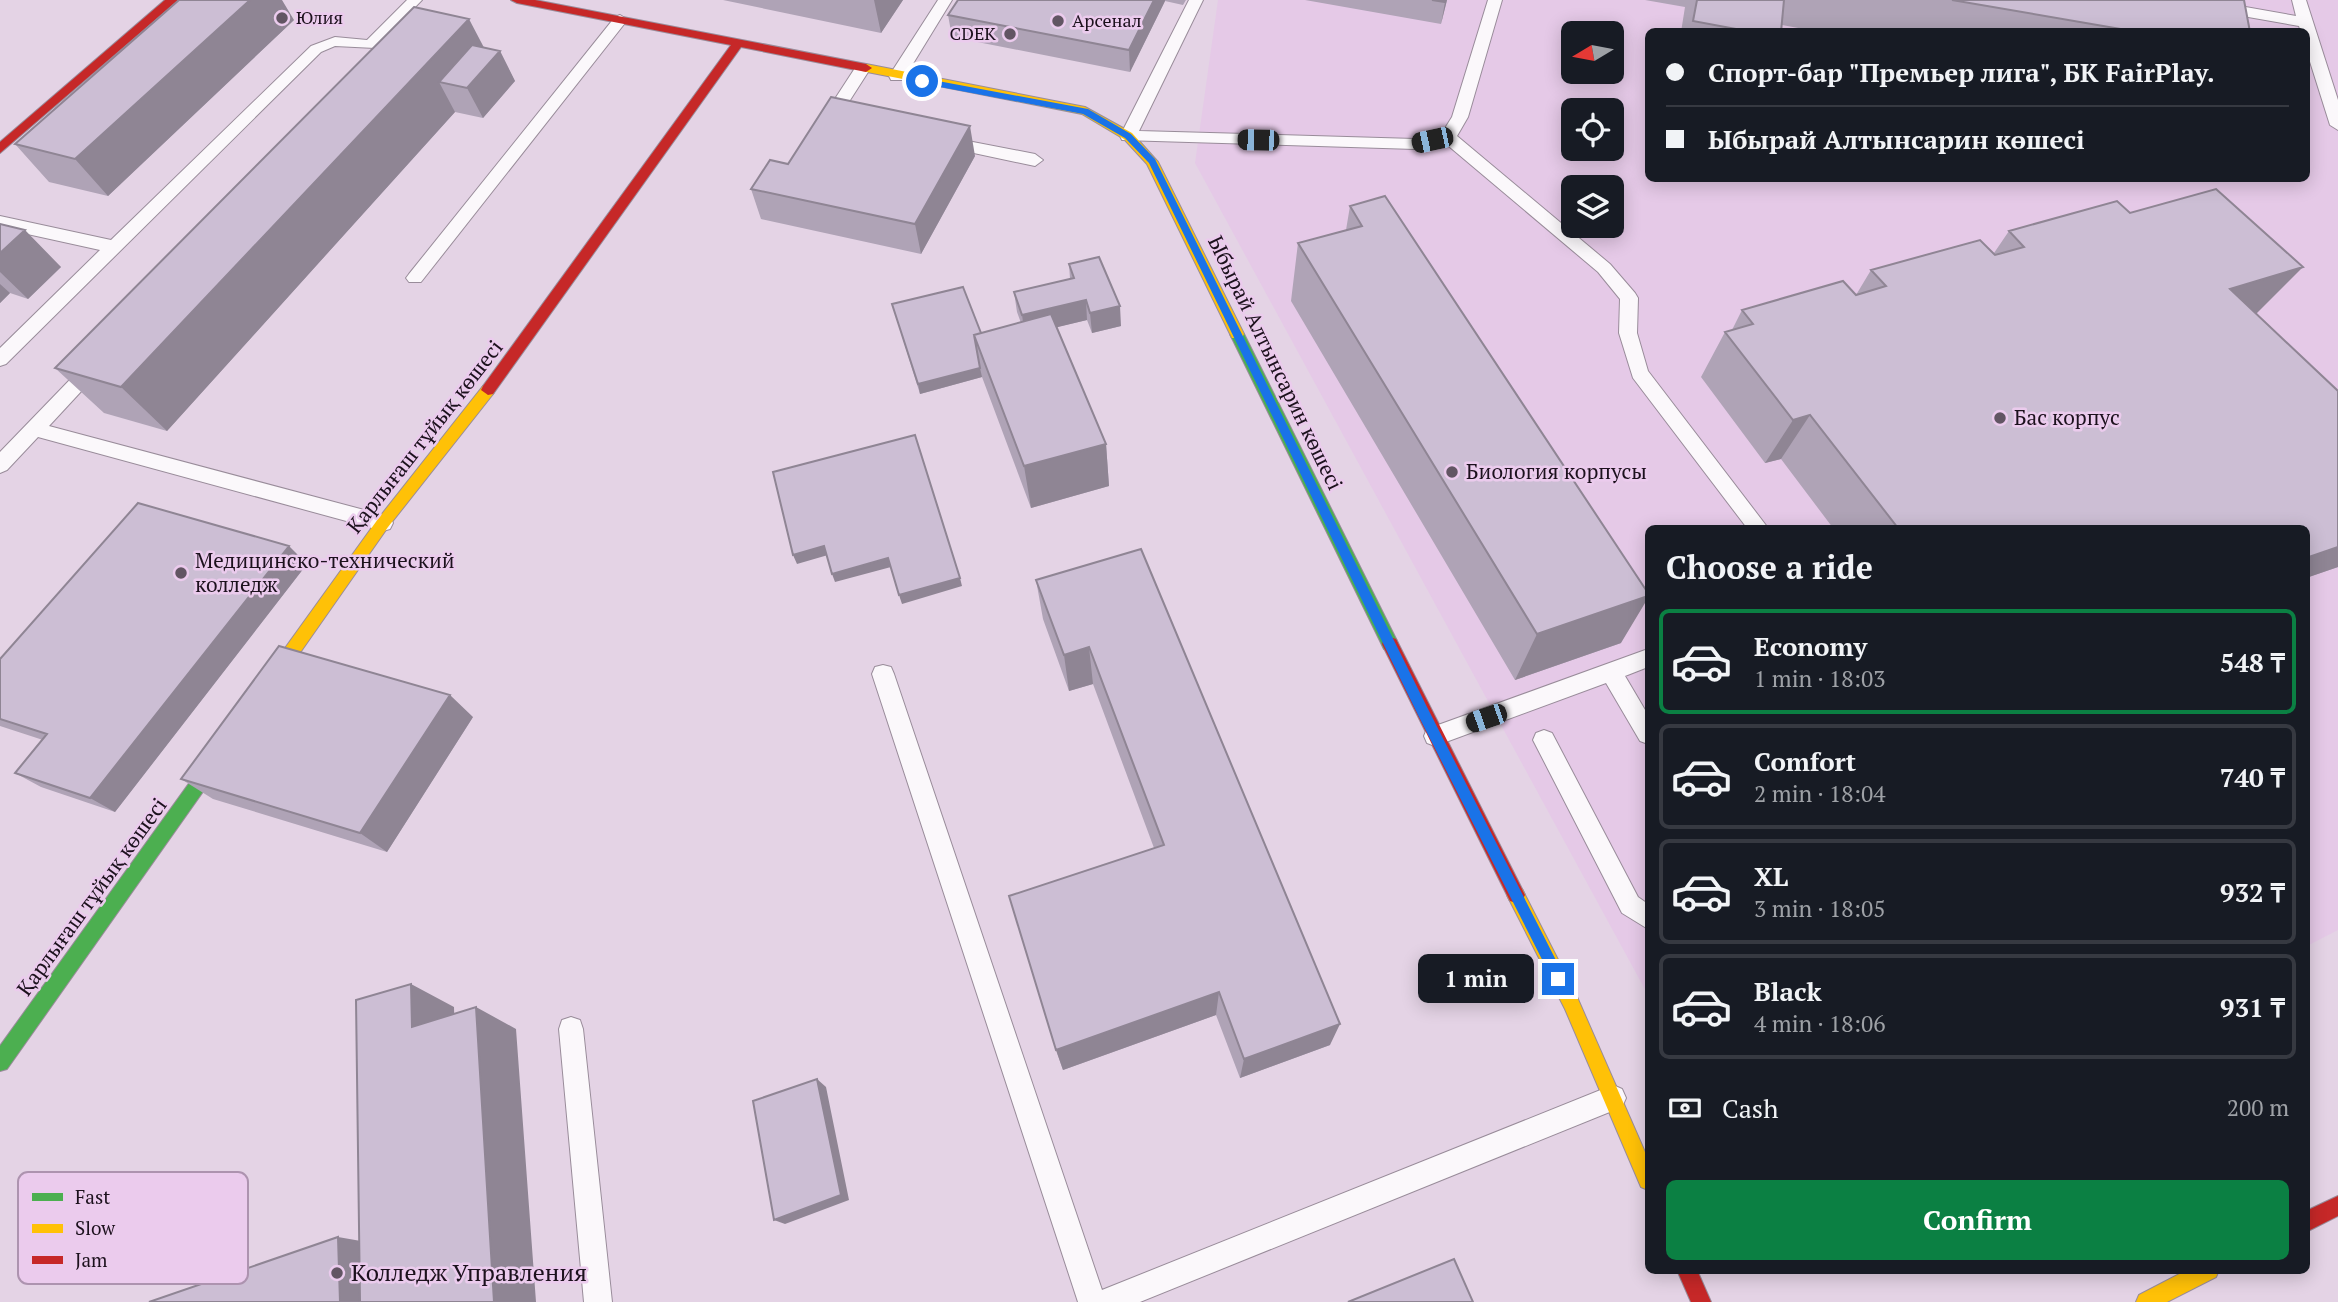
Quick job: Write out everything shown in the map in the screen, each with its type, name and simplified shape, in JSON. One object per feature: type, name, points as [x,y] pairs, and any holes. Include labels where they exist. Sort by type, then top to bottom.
[{"type":"street","points":[[0,149],[172,0]]},
{"type":"street","name":"Ыбырай Алтынсарин көшесі","points":[[517,0],[1085,111],[1128,136],[1152,162],[1435,736],[1571,1003],[1645,1173]]},
{"type":"street","name":"Қарлығаш тұйық көшесі","points":[[256,704],[383,523],[513,359],[738,44]]},
{"type":"street","name":"Қарлығаш тұйық көшесі","points":[[0,1062],[240,726]]},
{"type":"street","points":[[2310,1220],[2338,1206]]},
{"type":"street","points":[[1689,1274],[1701,1302]]},
{"type":"street","points":[[2146,1302],[2201,1274]]},
{"type":"lane","points":[[0,359],[316,49],[327,42],[340,40],[374,52],[415,0]]},
{"type":"lane","points":[[897,76],[945,0]]},
{"type":"lane","points":[[1196,0],[1128,136],[1415,144],[1448,137],[1460,117],[1495,0]]},
{"type":"lane","points":[[2180,0],[2305,22]]},
{"type":"lane","points":[[2299,0],[2307,28]]},
{"type":"lane","points":[[415,278],[620,20]]},
{"type":"lane","points":[[2310,38],[2338,125]]},
{"type":"lane","points":[[860,124],[846,121],[838,114],[837,108],[862,69]]},
{"type":"lane","points":[[1448,137],[1604,268],[1629,298],[1628,333],[1639,373],[1756,525]]},
{"type":"lane","points":[[927,138],[1035,160]]},
{"type":"lane","points":[[0,222],[114,247]]},
{"type":"lane","points":[[0,465],[109,349]]},
{"type":"lane","points":[[34,429],[383,523]]},
{"type":"lane","points":[[1435,736],[1645,659]]},
{"type":"lane","points":[[1612,673],[1645,729]]},
{"type":"lane","points":[[883,674],[1092,1302]]},
{"type":"lane","points":[[1544,740],[1630,905],[1645,916]]},
{"type":"lane","points":[[571,1029],[598,1302]]},
{"type":"lane","points":[[1106,1302],[1613,1098]]},
{"type":"shaded area","points":[[1218,0],[2338,0],[2338,930],[2310,944],[2310,525],[1645,525],[1645,989],[1195,163]]},
{"type":"building","points":[[179,0],[250,0],[75,159],[15,144]]},
{"type":"building","points":[[958,0],[1154,0],[1129,50],[948,15]]},
{"type":"building","points":[[1697,0],[1784,0],[1781,28],[1731,28],[1693,21]]},
{"type":"building","points":[[1952,0],[2244,0],[2249,28],[2115,28]]},
{"type":"building","points":[[414,7],[469,19],[121,387],[55,368]]},
{"type":"building","points":[[472,45],[500,51],[467,88],[439,82]]},
{"type":"building","points":[[831,97],[970,126],[915,224],[751,189],[770,160],[788,164]]},
{"type":"building","name":"Бас корпус","points":[[2216,189],[2303,267],[2230,289],[2338,391],[2338,547],[2310,557],[2310,525],[1896,525],[1810,415],[1793,420],[1725,332],[1753,324],[1742,310],[1843,281],[1856,295],[1886,286],[1871,270],[1980,240],[1995,255],[2024,247],[2009,231],[2117,201],[2130,213]]},
{"type":"building","points":[[1385,196],[1645,588],[1645,597],[1537,634],[1298,243],[1362,226],[1350,206]]},
{"type":"building","points":[[0,224],[25,230],[0,253]]},
{"type":"building","points":[[1099,257],[1120,306],[1090,313],[1086,300],[1022,315],[1014,292],[1074,278],[1069,264]]},
{"type":"building","points":[[963,287],[981,333],[974,335],[980,368],[918,384],[892,304]]},
{"type":"building","points":[[1051,314],[1106,444],[1024,466],[974,335]]},
{"type":"building","points":[[915,435],[960,578],[899,595],[888,558],[832,574],[824,546],[793,555],[773,472]]},
{"type":"building","points":[[138,503],[289,546],[90,798],[15,773],[47,734],[0,719],[0,659]]},
{"type":"building","points":[[1141,549],[1340,1024],[1244,1059],[1219,992],[1056,1050],[1009,896],[1164,845],[1089,647],[1064,655],[1036,580]]},
{"type":"building","points":[[279,646],[450,695],[360,833],[181,779]]},
{"type":"building","points":[[411,984],[412,1027],[476,1007],[494,1302],[360,1302],[356,1000]]},
{"type":"building","points":[[817,1079],[841,1195],[774,1220],[753,1101]]},
{"type":"building","points":[[338,1237],[340,1302],[149,1302],[201,1284],[248,1284],[248,1268]]},
{"type":"building","points":[[1454,1259],[1473,1302],[1348,1302]]},
{"type":"traffic: fast","points":[[1237,334],[1390,644]]},
{"type":"traffic: fast","points":[[0,1062],[227,744]]},
{"type":"traffic: slow","points":[[866,68],[1085,111],[1128,136],[1152,162],[1237,334]]},
{"type":"traffic: slow","points":[[263,692],[383,523],[488,390]]},
{"type":"traffic: slow","points":[[1516,895],[1571,1003],[1645,1173]]},
{"type":"traffic: slow","points":[[2146,1302],[2201,1274]]},
{"type":"traffic: jam","points":[[0,149],[172,0]]},
{"type":"traffic: jam","points":[[517,0],[866,68]]},
{"type":"traffic: jam","points":[[488,390],[738,44]]},
{"type":"traffic: jam","points":[[1390,644],[1516,895]]},
{"type":"traffic: jam","points":[[2310,1220],[2338,1206]]},
{"type":"traffic: jam","points":[[1689,1274],[1701,1302]]},
{"type":"place","name":"Юлия","points":[[282,18]]},
{"type":"place","name":"Арсенал","points":[[1058,21]]},
{"type":"place","name":"CDEK","points":[[1010,34]]},
{"type":"place","name":"Бас корпус","points":[[2000,418]]},
{"type":"place","name":"Биология корпусы","points":[[1452,472]]},
{"type":"place","name":"Медицинско-технический колледж","points":[[181,573]]},
{"type":"place","name":"Колледж Управления","points":[[337,1273]]},
{"type":"route","points":[[922,81],[1085,111],[1128,136],[1152,162],[1558,979]]}]
